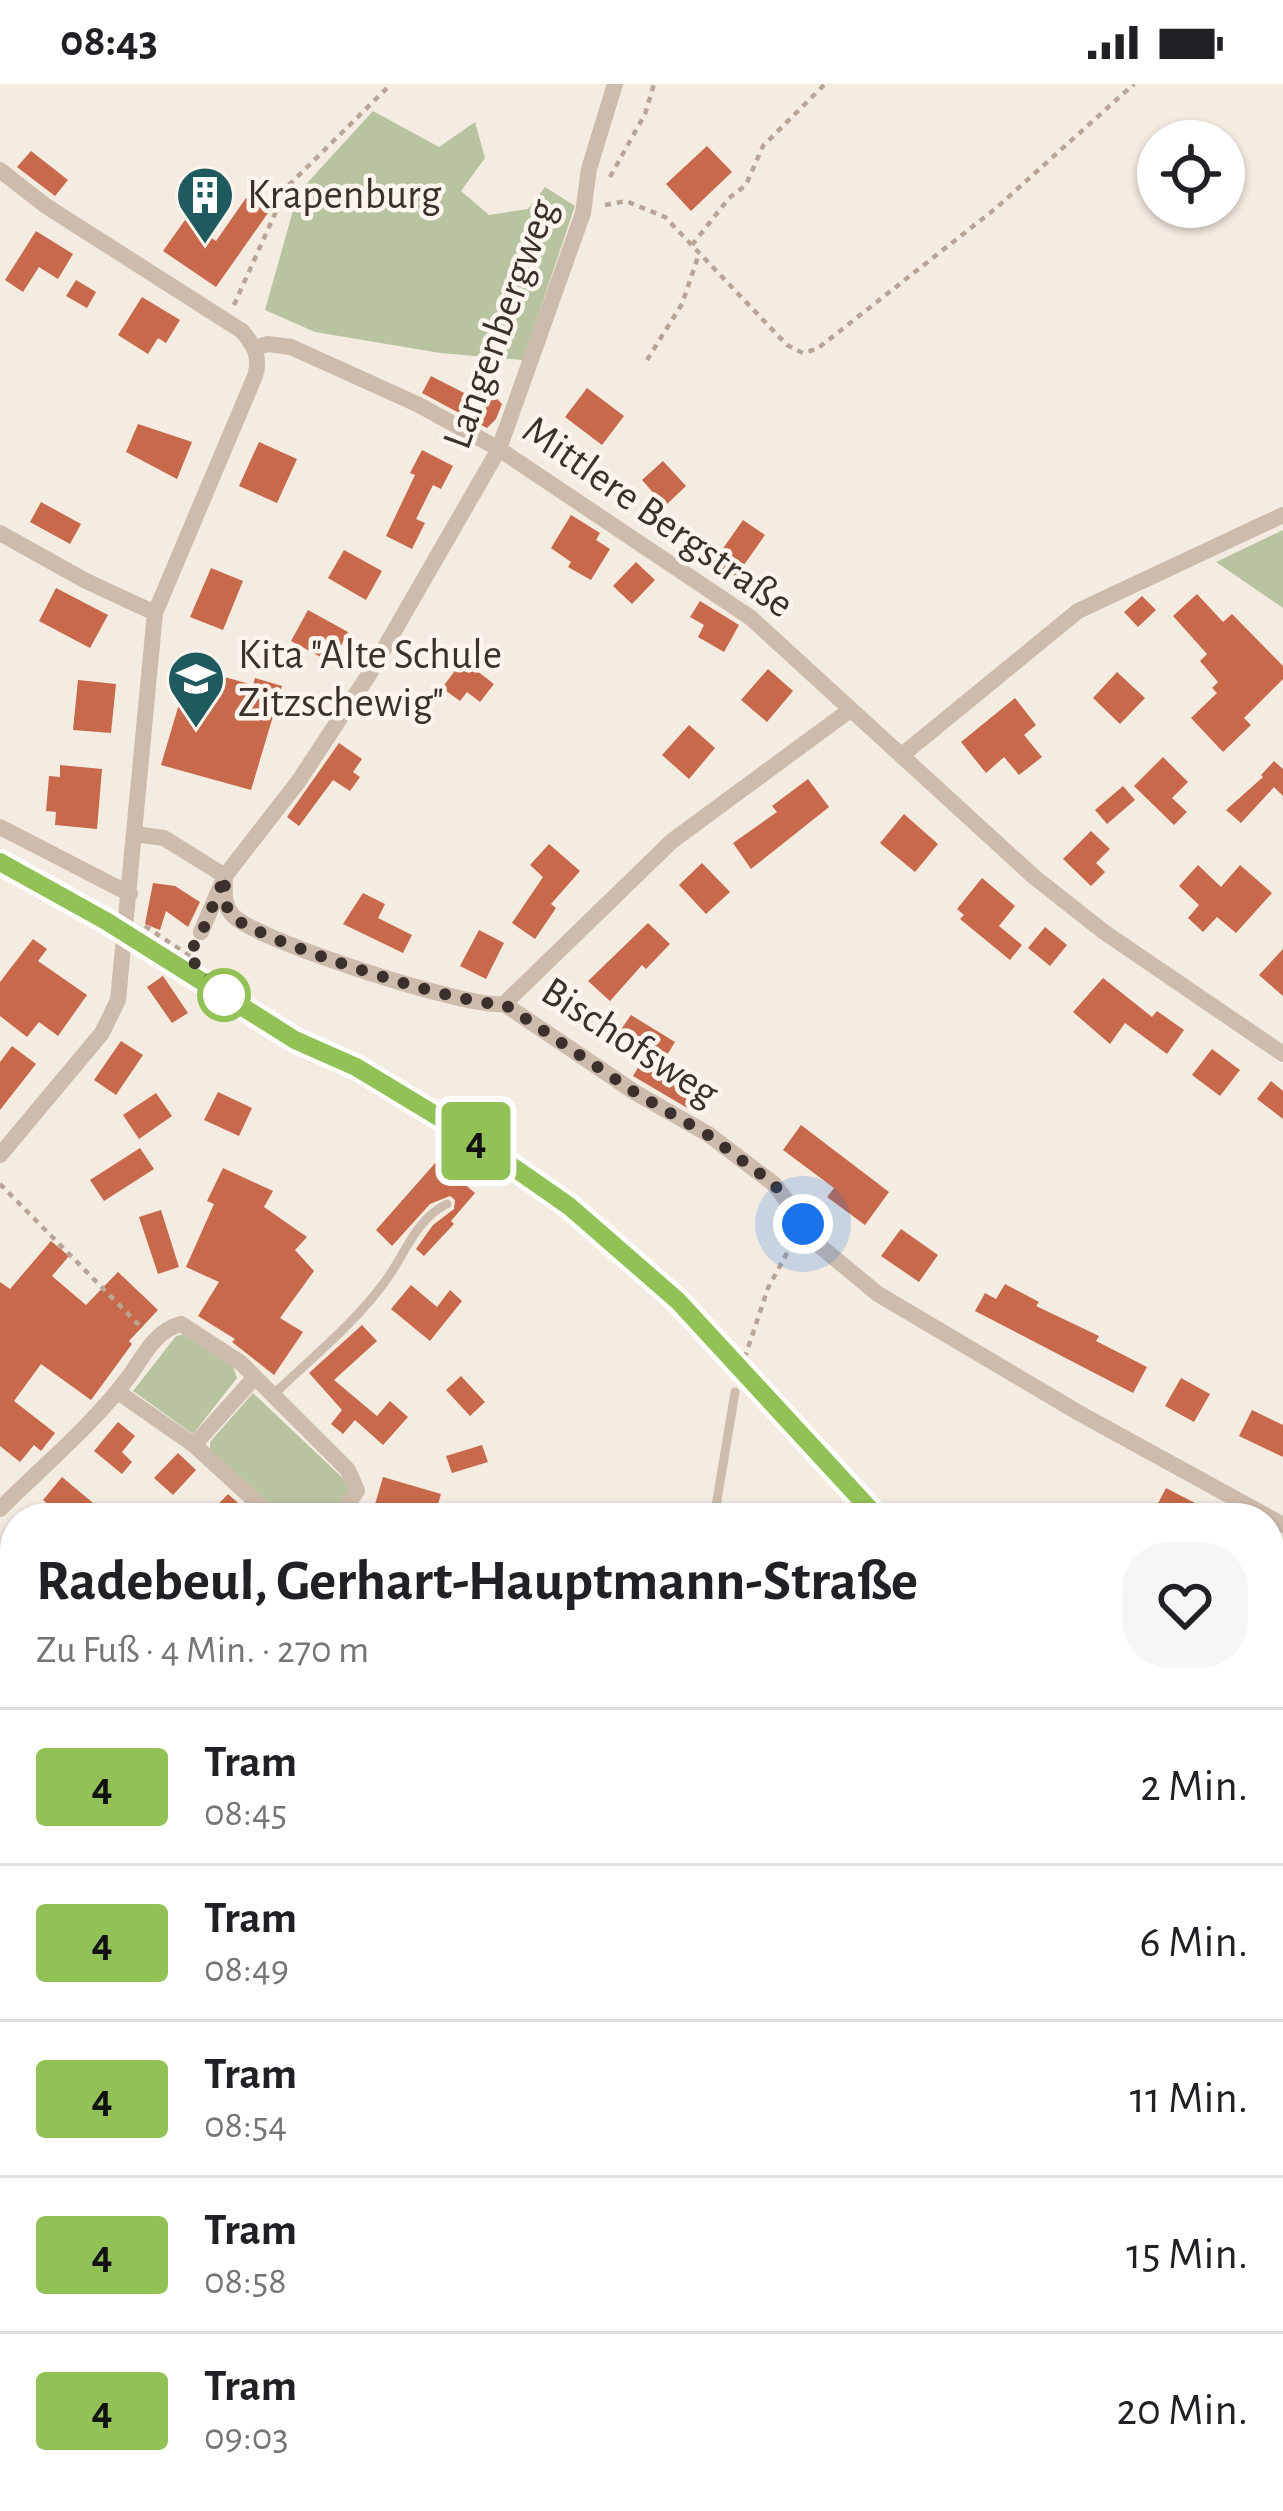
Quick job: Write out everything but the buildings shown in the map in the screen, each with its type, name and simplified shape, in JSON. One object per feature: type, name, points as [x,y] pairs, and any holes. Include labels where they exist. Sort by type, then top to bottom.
[{"type":"street","name":"Langenbergweg","points":[[225,876],[298,782],[370,673],[499,449],[583,213],[589,169],[615,84]]},
{"type":"street","points":[[0,170],[46,206],[242,331],[255,348],[255,376],[155,613],[118,1000],[102,1033],[0,1155]]},
{"type":"street","name":"Mittlere Bergstraße","points":[[255,348],[291,346],[419,405],[499,449],[751,618],[1033,877],[1104,932],[1283,1054]]},
{"type":"street","points":[[902,755],[1078,611],[1283,514]]},
{"type":"street","points":[[0,533],[155,613]]},
{"type":"street","points":[[504,1004],[673,841],[850,710]]},
{"type":"street","points":[[0,827],[130,894]]},
{"type":"street","points":[[135,834],[164,838],[225,876],[202,932]]},
{"type":"street","name":"Bischofsweg","points":[[225,876],[226,905],[236,919],[277,940],[449,997],[488,1006],[504,1004],[708,1135],[774,1184],[840,1265],[878,1294],[1243,1503]]},
{"type":"street","points":[[6,1503],[118,1392],[156,1339],[169,1327],[181,1324],[241,1363],[354,1478],[357,1491],[349,1503]]},
{"type":"street","points":[[194,1445],[254,1378]]},
{"type":"street","points":[[118,1392],[194,1445],[258,1503]]},
{"type":"lane","points":[[272,1396],[370,1299],[412,1237],[447,1204]]},
{"type":"lane","points":[[716,1503],[735,1392]]},
{"type":"path","points":[[226,321],[287,188],[391,84]]},
{"type":"path","points":[[610,177],[645,115],[654,84]]},
{"type":"path","points":[[692,245],[746,184],[763,146],[825,84]]},
{"type":"path","points":[[583,213],[626,201],[665,217],[787,344],[803,353],[817,349],[995,209],[1134,84]]},
{"type":"path","points":[[646,359],[682,304],[699,254]]},
{"type":"path","points":[[128,914],[188,956],[202,932]]},
{"type":"path","points":[[0,1184],[156,1339]]},
{"type":"path","points":[[735,1392],[768,1288],[803,1224]]},
{"type":"green space","points":[[373,111],[439,147],[475,122],[485,158],[461,191],[489,215],[528,209],[545,187],[575,206],[523,360],[440,353],[315,332],[265,310],[298,193]]},
{"type":"green space","points":[[1283,530],[1283,608],[1216,562]]},
{"type":"green space","points":[[186,1334],[232,1364],[237,1378],[193,1434],[133,1391],[176,1336]]},
{"type":"green space","points":[[253,1393],[347,1482],[349,1496],[343,1503],[269,1503],[210,1451],[210,1442]]},
{"type":"tram line","points":[[0,850],[127,922],[460,1130],[569,1206],[678,1301],[864,1503]]},
{"type":"tram line","name":"4","points":[[0,862],[106,921],[295,1040],[356,1067],[460,1130],[569,1206],[678,1301],[864,1503]]},
{"type":"place","name":"Krapenburg","points":[[205,246]]},
{"type":"place","name":"Kita \"Alte Schule Zitzschewig\"","points":[[196,730]]},
{"type":"route","points":[[224,995],[188,956],[225,876],[226,905],[236,919],[277,940],[449,997],[488,1006],[504,1004],[708,1135],[774,1184],[803,1224]]}]
